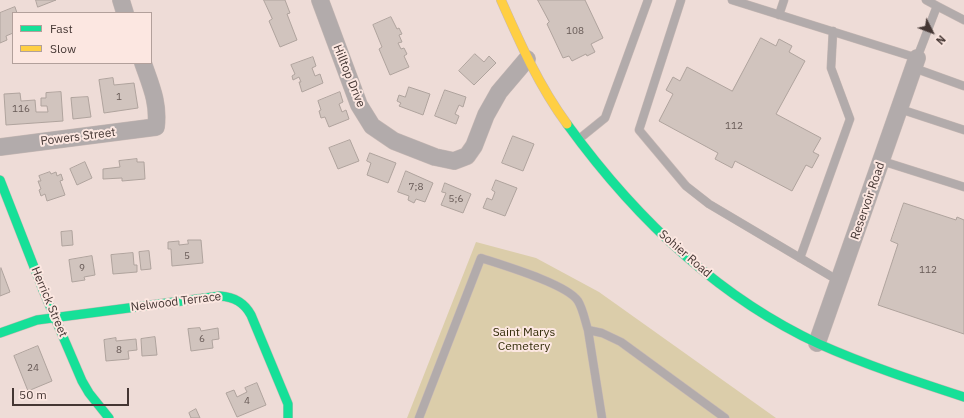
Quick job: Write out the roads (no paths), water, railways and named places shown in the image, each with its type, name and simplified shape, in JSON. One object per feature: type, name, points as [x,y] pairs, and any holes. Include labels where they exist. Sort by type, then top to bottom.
[{"type":"street","points":[[121,0],[125,12]]},
{"type":"street","name":"Hilltop Drive","points":[[320,0],[359,105],[372,126],[394,141],[434,157],[454,161],[467,156],[474,146],[486,115],[499,92],[527,58]]},
{"type":"street","name":"Sohier Road","points":[[501,0],[527,58],[558,112],[591,157],[629,203],[671,242],[718,282],[775,320],[817,343],[907,379],[964,397]]},
{"type":"street","name":"Reservoir Road","points":[[817,343],[916,63]]},
{"type":"street","name":"Powers Street","points":[[0,147],[156,128],[158,113],[143,64]]},
{"type":"street","name":"Herrick Street","points":[[0,180],[43,290],[86,387],[96,403],[109,418]]},
{"type":"street","name":"Nelwood Terrace","points":[[0,333],[37,320],[220,296],[238,299],[248,308],[251,315],[288,404],[288,418]]},
{"type":"lane","points":[[578,140],[605,118],[648,0]]},
{"type":"lane","points":[[680,0],[639,130],[686,186],[709,204],[839,281]]},
{"type":"lane","points":[[732,0],[833,32],[916,63],[964,86]]},
{"type":"lane","points":[[779,15],[784,0]]},
{"type":"lane","points":[[926,0],[964,20]]},
{"type":"lane","points":[[916,63],[937,6]]},
{"type":"lane","points":[[800,258],[850,119],[831,68],[833,32]]},
{"type":"lane","points":[[900,109],[964,130]]},
{"type":"lane","points":[[882,161],[964,187]]},
{"type":"lane","points":[[419,418],[481,258],[564,289],[573,295],[578,301],[588,330],[602,418]]},
{"type":"lane","points":[[588,330],[602,333],[621,342],[725,418]]},
{"type":"park label","name":"Saint Marys Cemetery","points":[[524,340]]}]
